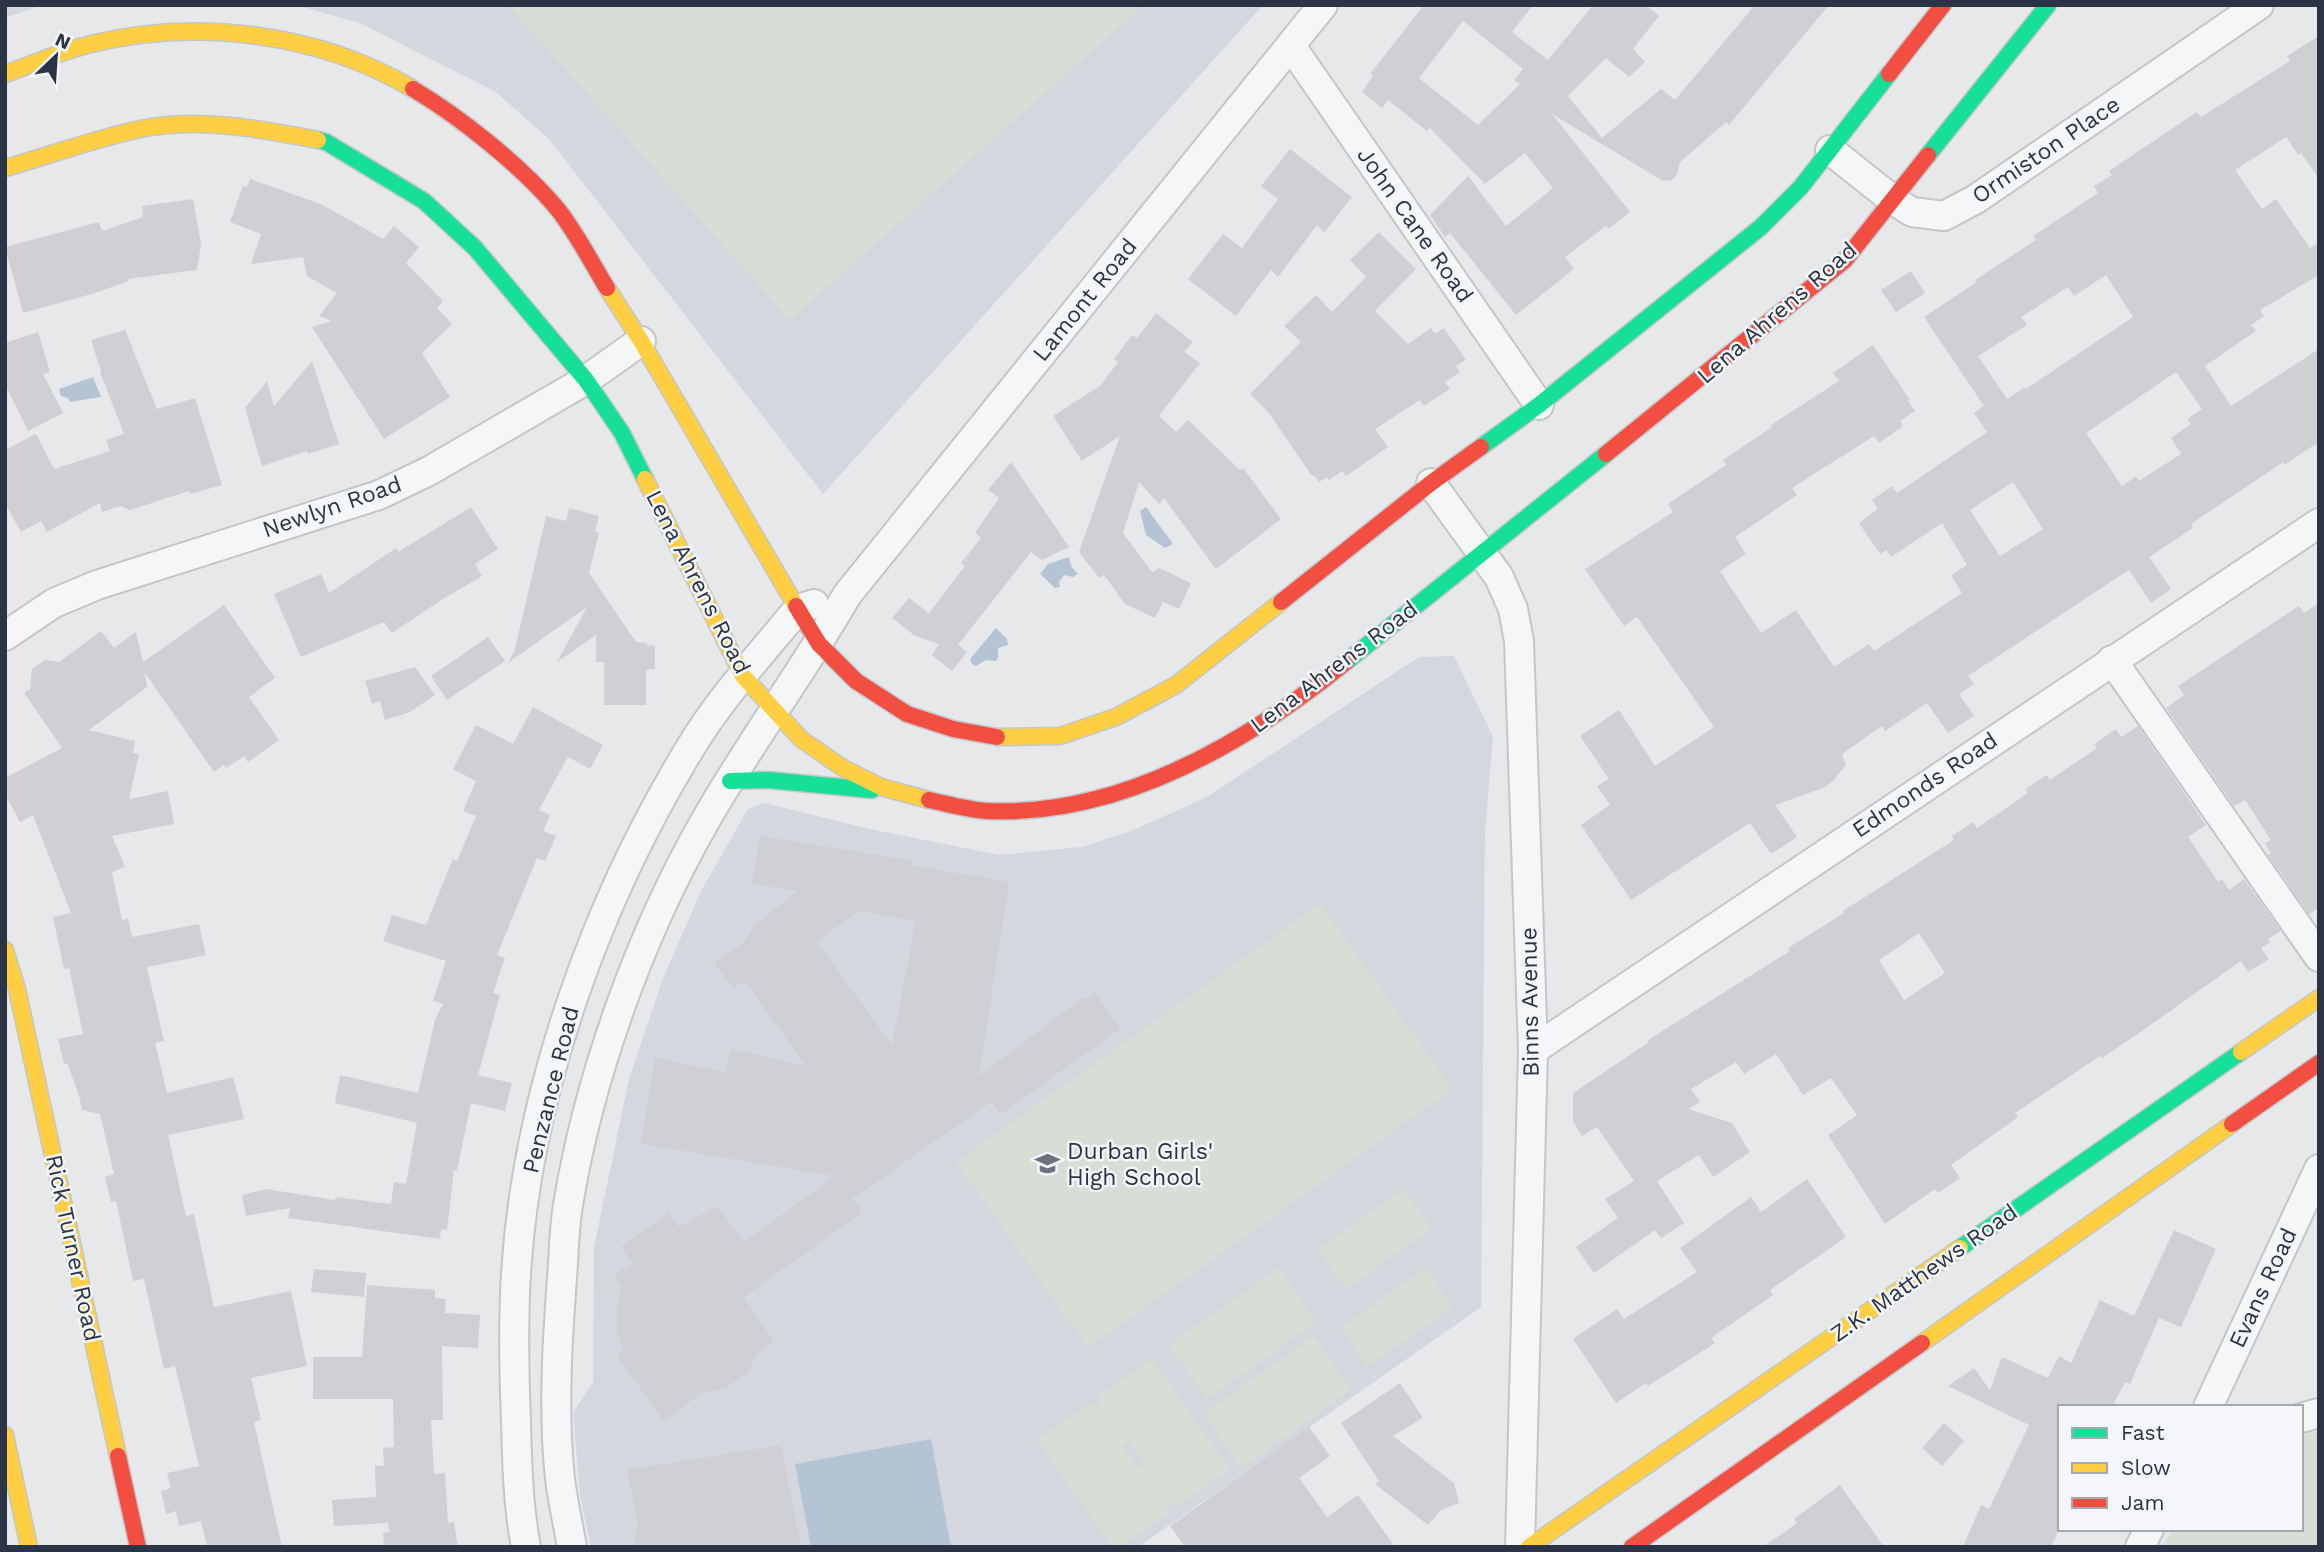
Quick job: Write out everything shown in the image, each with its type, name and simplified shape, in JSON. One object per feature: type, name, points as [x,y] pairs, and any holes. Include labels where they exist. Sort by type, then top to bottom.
[{"type":"main road","points":[[5,74],[90,44],[146,34],[218,32],[274,38],[330,52],[386,73],[430,99],[512,162],[556,207],[641,341],[819,644],[856,681],[907,714],[953,729],[1005,738],[1060,736],[1116,717],[1176,685],[1431,483],[1539,404],[1761,227],[1801,187],[1943,5]]},
{"type":"main road","name":"Lena Ahrens Road","points":[[5,168],[142,129],[194,125],[247,127],[326,142],[374,169],[424,201],[475,248],[586,380],[622,433],[743,676],[801,739],[843,768],[881,787],[905,795],[986,811],[1057,808],[1122,793],[1201,758],[1266,721],[1339,668],[1845,260],[2048,5]]},
{"type":"main road","points":[[730,781],[768,780],[905,795]]},
{"type":"main road","name":"Rick Turner Road","points":[[5,950],[18,989],[138,1547]]},
{"type":"main road","name":"Z.K. Matthews Road","points":[[1529,1547],[1792,1371],[2319,998]]},
{"type":"main road","points":[[1632,1547],[1817,1409],[2319,1063]]},
{"type":"main road","points":[[5,1435],[29,1547]]},
{"type":"street","name":"Lamont Road","points":[[774,711],[819,644],[847,595],[1323,5]]},
{"type":"street","name":"Ormiston Place","points":[[1830,150],[1912,212],[1944,216],[1976,199],[2259,5]]},
{"type":"street","name":"John Cane Road","points":[[1291,46],[1539,404]]},
{"type":"street","name":"Newlyn Road","points":[[5,636],[54,603],[97,584],[379,495],[429,471],[586,380],[641,341]]},
{"type":"street","name":"Binns Avenue","points":[[1431,483],[1499,577],[1513,609],[1519,642],[1532,1049],[1520,1547]]},
{"type":"street","name":"Edmonds Road","points":[[1532,1049],[2319,523]]},
{"type":"street","points":[[798,609],[847,595]]},
{"type":"street","name":"Penzance Road","points":[[526,1547],[519,1485],[514,1378],[516,1272],[535,1137],[555,1056],[588,957],[615,892],[652,817],[698,736],[798,609]]},
{"type":"street","points":[[2112,660],[2319,957]]},
{"type":"street","name":"Penzance Road","points":[[572,1547],[560,1479],[558,1333],[567,1206],[580,1147],[601,1064],[627,990],[672,882],[704,822],[774,711]]},
{"type":"street","points":[[535,1137],[580,1147]]},
{"type":"street","name":"Evans Road","points":[[2209,1405],[2319,1169]]},
{"type":"street","points":[[519,1485],[560,1479]]},
{"type":"street","points":[[2140,1547],[2148,1531]]},
{"type":"shaded area","points":[[5,5],[42,5],[5,18]]},
{"type":"shaded area","points":[[296,5],[1263,5],[823,494],[550,140],[496,92],[360,23]]},
{"type":"shaded area","points":[[508,5],[1144,5],[790,320]]},
{"type":"shaded area","name":"Durban Girls' High School","points":[[1454,656],[1493,737],[1485,831],[1481,1307],[1138,1547],[591,1547],[580,1495],[573,1413],[593,1382],[594,1248],[629,1079],[662,981],[701,891],[748,809],[764,803],[865,828],[999,855],[1082,847],[1131,831],[1207,797],[1419,657]]},
{"type":"shaded area","points":[[1320,904],[1453,1089],[1088,1348],[956,1162]]},
{"type":"shaded area","points":[[1404,1189],[1432,1229],[1346,1289],[1318,1249]]},
{"type":"shaded area","points":[[1279,1268],[1317,1322],[1207,1399],[1169,1345]]},
{"type":"shaded area","points":[[1425,1268],[1453,1307],[1367,1367],[1340,1328]]},
{"type":"shaded area","points":[[1314,1336],[1352,1390],[1241,1468],[1203,1414]]},
{"type":"shaded area","points":[[1152,1359],[1230,1469],[1176,1507],[1173,1504],[1168,1508],[1170,1512],[1121,1547],[1112,1547],[1036,1440],[1091,1402],[1095,1407],[1101,1403],[1097,1397]],"holes":[[[1129,1442],[1145,1464],[1139,1469],[1123,1447]]]},
{"type":"shaded area","points":[[2319,1430],[2319,1547],[2161,1547],[2172,1531],[2303,1531],[2303,1435]]},
{"type":"water","points":[[93,377],[101,397],[70,402],[68,398],[61,396],[59,389]]},
{"type":"water","points":[[1146,507],[1173,544],[1165,548],[1146,535],[1140,511]]},
{"type":"water","points":[[1069,557],[1071,566],[1078,574],[1073,577],[1064,575],[1059,582],[1060,587],[1055,588],[1040,574],[1048,564]]},
{"type":"water","points":[[996,628],[1007,639],[1008,645],[998,648],[996,661],[986,660],[976,666],[972,664],[970,659]]},
{"type":"water","points":[[931,1439],[951,1547],[811,1547],[795,1464]]},
{"type":"building","points":[[1424,5],[1533,5],[1512,32],[1548,60],[1593,5],[1646,5],[1659,16],[1633,49],[1645,62],[1629,77],[1606,58],[1568,96],[1602,138],[1661,89],[1675,100],[1755,5],[1829,5],[1729,125],[1726,122],[1680,162],[1677,174],[1672,180],[1663,181],[1552,114],[1630,212],[1608,229],[1606,226],[1565,257],[1574,269],[1516,315],[1450,233],[1445,237],[1430,215],[1468,176],[1506,226],[1553,188],[1525,153],[1485,184],[1430,128],[1427,131],[1388,100],[1382,108],[1362,92],[1373,76],[1370,74]],"holes":[[[1463,21],[1523,69],[1514,80],[1520,84],[1478,125],[1419,78]]]},
{"type":"building","points":[[2319,36],[2319,179],[2286,137],[2235,170],[2262,209],[2276,199],[2310,248],[2319,242],[2319,275],[2260,310],[2264,316],[2251,325],[2256,331],[2205,366],[2231,406],[2319,349],[2319,442],[2284,465],[2283,462],[2191,524],[2193,528],[2149,557],[2171,589],[2151,603],[2129,570],[1968,676],[1974,684],[1959,694],[1974,716],[1948,733],[1927,703],[1885,731],[1882,726],[1842,754],[1846,765],[1832,782],[1823,788],[1775,805],[1797,837],[1771,854],[1750,823],[1631,900],[1581,825],[1610,805],[1597,786],[1609,779],[1580,736],[1619,710],[1655,766],[1714,727],[1637,617],[1624,626],[1585,569],[1673,512],[1668,504],[1726,465],[1723,460],[1772,427],[1771,425],[1839,381],[1833,373],[1873,345],[1915,411],[1900,421],[1903,426],[1879,443],[1874,436],[1792,488],[1797,495],[1735,537],[1746,554],[1720,571],[1761,633],[1796,610],[1834,667],[1869,644],[1874,651],[1962,593],[1951,575],[1967,565],[1942,523],[1891,557],[1886,550],[1880,554],[1859,523],[1878,509],[1872,500],[1892,486],[1897,493],[1987,432],[1974,413],[1984,406],[1924,317],[2036,240],[2033,236],[2098,193],[2094,186],[2112,175],[2109,171],[2197,112],[2201,117],[2290,61],[2287,56]],"holes":[[[2106,275],[2133,317],[2007,399],[1978,356],[2027,325],[2021,317],[2068,287],[2074,296]],[[2176,372],[2202,409],[2187,419],[2191,424],[2171,438],[2181,454],[2139,481],[2136,476],[2122,486],[2086,433]],[[2013,482],[2043,529],[2000,556],[1970,510]]]},
{"type":"building","points":[[1290,149],[1352,197],[1324,233],[1317,225],[1278,277],[1271,270],[1236,316],[1188,279],[1223,234],[1242,248],[1278,199],[1261,186]]},
{"type":"building","points":[[250,179],[321,204],[383,239],[394,226],[419,247],[406,263],[443,301],[437,308],[452,324],[422,353],[450,397],[384,439],[312,327],[332,321],[319,316],[337,293],[307,276],[303,257],[251,264],[261,234],[230,222],[243,186],[247,187]]},
{"type":"building","points":[[193,199],[201,244],[197,270],[128,279],[129,281],[95,293],[23,313],[5,247],[99,222],[102,231],[143,217],[142,206]]},
{"type":"building","points":[[1379,232],[1416,269],[1375,311],[1408,344],[1431,328],[1435,334],[1444,328],[1466,360],[1456,366],[1460,372],[1445,382],[1450,389],[1424,406],[1420,400],[1375,429],[1388,447],[1346,476],[1342,471],[1329,480],[1327,477],[1319,482],[1312,476],[1269,413],[1250,394],[1301,342],[1284,326],[1316,295],[1332,312],[1366,277],[1350,260]]},
{"type":"building","points":[[1911,271],[1925,293],[1896,312],[1881,290]]},
{"type":"building","points":[[1156,313],[1193,342],[1184,352],[1200,363],[1159,416],[1176,432],[1188,420],[1240,470],[1243,468],[1281,519],[1216,569],[1164,498],[1159,504],[1139,482],[1123,533],[1152,572],[1159,568],[1191,583],[1179,609],[1163,602],[1155,618],[1125,604],[1104,575],[1099,578],[1079,552],[1120,436],[1082,461],[1053,416],[1101,385],[1118,362],[1114,359],[1132,335],[1137,338]]},
{"type":"building","points":[[125,330],[157,409],[195,398],[222,485],[190,494],[189,491],[130,510],[121,506],[102,512],[100,503],[47,532],[41,521],[21,532],[5,503],[5,450],[36,434],[54,469],[110,451],[106,440],[124,434],[100,372],[91,340]]},
{"type":"building","points":[[38,332],[50,372],[43,374],[63,413],[28,431],[5,385],[5,343]]},
{"type":"building","points":[[312,361],[339,444],[262,466],[245,408],[267,381],[274,406]]},
{"type":"building","points":[[1011,462],[1069,547],[1042,560],[1031,552],[958,645],[967,652],[952,671],[932,655],[939,644],[915,636],[892,618],[909,598],[929,613],[965,566],[961,563],[981,538],[975,533],[999,498],[988,490]]},
{"type":"building","points":[[471,507],[498,549],[475,564],[482,576],[392,633],[384,622],[301,657],[274,594],[321,574],[329,593],[396,548],[398,552]]},
{"type":"building","points":[[569,508],[599,516],[595,532],[599,533],[589,573],[636,642],[655,646],[655,669],[646,670],[646,705],[604,705],[604,662],[596,662],[596,635],[557,662],[587,607],[509,662],[515,649],[546,516],[566,521]]},
{"type":"building","points":[[2319,603],[2319,908],[2309,914],[2268,855],[2271,853],[2265,843],[2271,840],[2245,800],[2234,806],[2166,708],[2184,695],[2178,686],[2299,606],[2304,613]]},
{"type":"building","points":[[224,605],[275,678],[249,697],[279,740],[248,762],[244,756],[226,768],[224,765],[214,772],[145,673],[147,687],[89,730],[135,741],[133,753],[139,754],[129,799],[168,791],[174,824],[112,836],[125,867],[112,872],[122,920],[128,919],[132,937],[199,924],[206,955],[147,967],[164,1041],[155,1043],[167,1093],[233,1077],[244,1119],[168,1135],[186,1216],[194,1214],[214,1307],[291,1291],[307,1366],[251,1378],[261,1420],[254,1422],[282,1547],[207,1547],[201,1521],[179,1526],[176,1511],[166,1514],[161,1491],[171,1488],[167,1473],[199,1466],[175,1366],[164,1369],[144,1279],[133,1281],[116,1201],[111,1202],[105,1177],[114,1174],[100,1114],[82,1110],[67,1063],[64,1064],[58,1039],[83,1034],[69,968],[64,969],[53,917],[71,913],[33,815],[20,822],[5,794],[5,778],[62,748],[24,693],[30,689],[32,669],[45,660],[59,662],[101,631],[114,648],[136,632],[143,662]]},
{"type":"building","points":[[488,637],[505,661],[447,700],[431,676]]},
{"type":"building","points":[[415,667],[435,695],[410,712],[385,720],[380,701],[372,704],[365,681]]},
{"type":"building","points":[[533,707],[603,745],[590,769],[568,757],[539,810],[550,815],[543,831],[556,836],[545,861],[537,858],[497,955],[505,958],[493,993],[500,995],[478,1075],[512,1083],[505,1111],[471,1103],[457,1171],[454,1170],[447,1230],[441,1229],[440,1239],[288,1218],[290,1208],[246,1216],[242,1195],[266,1189],[335,1200],[336,1197],[391,1204],[394,1182],[406,1184],[417,1123],[335,1103],[340,1075],[418,1093],[435,1020],[443,1004],[433,1001],[446,961],[383,941],[392,915],[426,925],[453,859],[457,861],[476,816],[463,811],[476,781],[453,769],[476,725],[513,744]]},
{"type":"building","points":[[2138,726],[2206,825],[2188,837],[2218,882],[2222,879],[2229,890],[2244,879],[2281,931],[2268,939],[2270,942],[2261,948],[2269,959],[2248,972],[2241,961],[2102,1058],[2100,1056],[2015,1113],[2018,1117],[1951,1165],[1960,1178],[1938,1193],[1935,1189],[1885,1224],[1828,1135],[1857,1115],[1831,1078],[1803,1095],[1776,1054],[1744,1074],[1736,1062],[1691,1089],[1700,1102],[1688,1109],[1732,1123],[1750,1152],[1713,1177],[1699,1155],[1657,1181],[1684,1223],[1661,1238],[1655,1230],[1594,1273],[1576,1247],[1618,1218],[1605,1199],[1634,1181],[1597,1127],[1582,1136],[1573,1122],[1573,1093],[1649,1042],[1648,1040],[1790,951],[1788,948],[1954,840],[1952,836],[1973,822],[1977,828],[2028,793],[2025,789],[2047,775],[2050,780],[2097,748],[2094,744],[2116,729],[2121,737]],"holes":[[[1919,933],[1945,973],[1904,1000],[1879,960]]]},
{"type":"building","points":[[760,836],[914,861],[913,866],[1009,882],[979,1076],[1084,997],[1085,999],[1095,992],[1120,1029],[1001,1114],[991,1102],[852,1199],[863,1212],[744,1297],[774,1342],[757,1354],[748,1373],[725,1388],[701,1393],[664,1422],[617,1355],[624,1349],[617,1329],[618,1300],[622,1286],[614,1273],[633,1264],[621,1247],[669,1213],[679,1227],[717,1206],[744,1242],[835,1176],[641,1144],[655,1057],[726,1073],[730,1049],[806,1066],[745,981],[733,988],[714,962],[745,942],[755,925],[797,891],[752,884]],"holes":[[[858,911],[916,921],[892,1045],[817,942]]]},
{"type":"building","points":[[1807,1179],[1846,1237],[1770,1290],[1773,1295],[1711,1338],[1715,1343],[1616,1403],[1573,1339],[1617,1309],[1624,1319],[1697,1272],[1680,1248],[1751,1197],[1761,1212]]},
{"type":"building","points":[[2174,1230],[2216,1249],[2181,1327],[2159,1318],[2130,1384],[2125,1382],[2113,1405],[2058,1405],[2058,1531],[2051,1547],[1963,1547],[1981,1505],[1989,1509],[2029,1425],[1948,1386],[1974,1368],[1990,1390],[2002,1357],[2048,1378],[2059,1356],[2071,1363],[2100,1300],[2134,1316]]},
{"type":"building","points":[[314,1269],[366,1273],[364,1297],[311,1292]]},
{"type":"building","points":[[367,1285],[435,1290],[435,1298],[446,1299],[445,1313],[480,1315],[478,1348],[442,1346],[443,1420],[431,1420],[434,1474],[445,1473],[448,1523],[454,1522],[458,1547],[384,1547],[383,1533],[389,1532],[388,1523],[334,1526],[332,1500],[376,1497],[375,1466],[384,1466],[383,1448],[394,1447],[393,1399],[313,1399],[313,1357],[362,1357]]},
{"type":"building","points":[[1400,1383],[1423,1418],[1393,1436],[1454,1483],[1459,1503],[1441,1510],[1428,1525],[1375,1484],[1379,1481],[1341,1423]]},
{"type":"building","points":[[1944,1423],[1964,1441],[1942,1466],[1922,1448]]},
{"type":"building","points":[[1309,1427],[1330,1456],[1299,1478],[1327,1517],[1358,1495],[1395,1547],[1185,1547],[1170,1526]]},
{"type":"building","points":[[781,1445],[801,1547],[633,1547],[638,1525],[627,1470]]},
{"type":"building","points":[[1840,1485],[1884,1547],[1763,1547],[1797,1523],[1794,1519]]},
{"type":"traffic: fast","points":[[1928,155],[2048,5]]},
{"type":"traffic: fast","points":[[1481,447],[1539,405],[1761,227],[1801,187],[1889,74]]},
{"type":"traffic: fast","points":[[318,140],[326,142],[424,201],[475,248],[586,380],[622,433],[645,479]]},
{"type":"traffic: fast","points":[[1346,662],[1606,454]]},
{"type":"traffic: fast","points":[[730,781],[768,780],[872,790]]},
{"type":"traffic: fast","points":[[1960,1248],[2241,1052]]},
{"type":"traffic: slow","points":[[5,74],[91,44],[131,36],[215,32],[298,43],[377,70],[413,89]]},
{"type":"traffic: slow","points":[[5,168],[106,137],[162,126],[230,126],[318,140]]},
{"type":"traffic: slow","points":[[607,288],[641,341],[796,606]]},
{"type":"traffic: slow","points":[[645,479],[743,676],[801,739],[843,768],[881,787],[929,800]]},
{"type":"traffic: slow","points":[[997,737],[1060,736],[1116,717],[1176,685],[1281,602]]},
{"type":"traffic: slow","points":[[5,950],[17,989],[118,1456]]},
{"type":"traffic: slow","points":[[2241,1052],[2319,998]]},
{"type":"traffic: slow","points":[[1922,1343],[2232,1124]]},
{"type":"traffic: slow","points":[[1529,1547],[1960,1248]]},
{"type":"traffic: slow","points":[[5,1435],[29,1547]]},
{"type":"traffic: jam","points":[[1889,74],[1943,5]]},
{"type":"traffic: jam","points":[[413,89],[488,142],[540,190],[569,224],[607,288]]},
{"type":"traffic: jam","points":[[1606,454],[1845,260],[1928,155]]},
{"type":"traffic: jam","points":[[1281,602],[1431,483],[1481,447]]},
{"type":"traffic: jam","points":[[796,606],[819,644],[856,681],[907,714],[953,729],[997,737]]},
{"type":"traffic: jam","points":[[929,800],[987,811],[1037,810],[1086,802],[1133,788],[1224,746],[1267,720],[1346,662]]},
{"type":"traffic: jam","points":[[2232,1124],[2319,1063]]},
{"type":"traffic: jam","points":[[1632,1547],[1922,1343]]},
{"type":"traffic: jam","points":[[118,1456],[138,1547]]},
{"type":"place","name":"Durban Girls' High School","points":[[1047,1164]]}]
